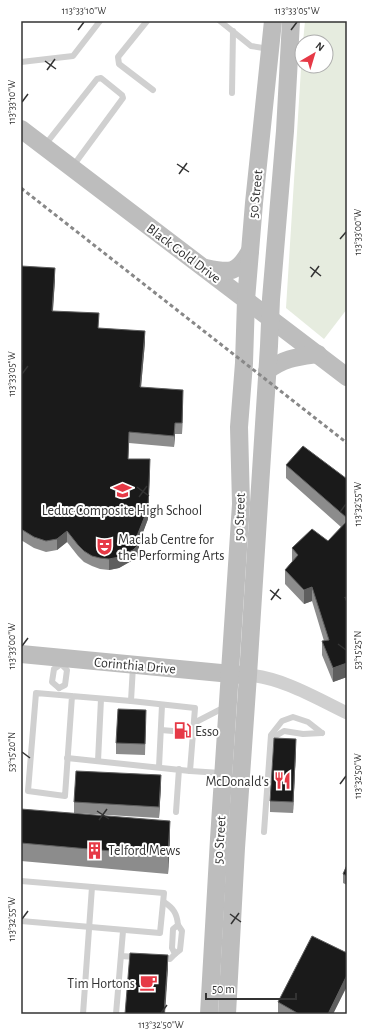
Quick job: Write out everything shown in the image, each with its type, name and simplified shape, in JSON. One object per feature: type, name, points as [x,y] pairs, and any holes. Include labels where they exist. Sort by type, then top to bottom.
[{"type":"main road","name":"50 Street","points":[[209,1014],[241,504],[239,427],[244,363],[246,300],[254,203],[273,21]]},
{"type":"main road","name":"50 Street","points":[[227,1014],[236,848],[270,317],[285,131],[291,21]]},
{"type":"main road","name":"Black Gold Drive","points":[[21,129],[347,376]]},
{"type":"main road","points":[[206,268],[225,272],[234,269],[242,264],[250,251]]},
{"type":"main road","points":[[267,371],[282,361],[290,358],[318,354]]},
{"type":"main road","name":"Corinthia Drive","points":[[21,654],[61,661],[133,664],[248,676]]},
{"type":"street","points":[[248,676],[260,676],[277,681],[347,713]]},
{"type":"lane","points":[[21,62],[73,56],[100,21]]},
{"type":"lane","points":[[147,21],[118,57],[119,64],[153,90]]},
{"type":"lane","points":[[220,21],[251,46],[270,49]]},
{"type":"lane","points":[[232,93],[233,32]]},
{"type":"lane","points":[[44,147],[97,79],[101,78],[122,95],[123,98],[72,168]]},
{"type":"lane","points":[[61,661],[67,670],[65,685],[59,692],[52,682],[54,668],[61,661]]},
{"type":"lane","points":[[131,701],[133,664]]},
{"type":"lane","points":[[72,696],[65,796],[28,791],[36,692],[59,692],[72,696],[195,708],[194,723],[190,732],[190,771]]},
{"type":"lane","points":[[98,761],[101,699]]},
{"type":"lane","points":[[159,767],[162,705]]},
{"type":"lane","points":[[194,723],[228,705]]},
{"type":"lane","points":[[264,832],[271,735],[282,721],[293,717],[308,722],[322,733],[303,734],[284,731],[274,737],[271,742]]},
{"type":"lane","points":[[161,730],[173,731]]},
{"type":"lane","points":[[67,758],[179,770],[223,773]]},
{"type":"lane","points":[[176,812],[179,770]]},
{"type":"lane","points":[[21,881],[164,893],[160,934],[21,921]]},
{"type":"lane","points":[[83,1014],[92,887]]},
{"type":"lane","points":[[150,957],[170,959],[176,954],[172,948],[173,929],[178,924],[177,917],[175,911],[164,902]]},
{"type":"lane","points":[[116,1014],[123,931]]},
{"type":"lane","points":[[121,956],[143,957]]},
{"type":"shaded area","points":[[305,21],[347,21],[347,309],[324,339],[286,308],[301,74],[334,74],[334,34],[304,34]]},
{"type":"building","points":[[21,266],[55,268],[52,311],[99,313],[98,328],[145,331],[140,387],[183,390],[182,423],[175,423],[174,436],[129,432],[128,459],[150,459],[148,508],[135,541],[139,544],[133,550],[119,557],[109,559],[92,556],[78,545],[67,531],[57,539],[46,541],[34,537],[21,529]]},
{"type":"building","points":[[303,446],[347,479],[347,518],[286,465]]},
{"type":"building","points":[[347,521],[347,598],[345,597],[347,603],[347,663],[333,668],[322,641],[329,640],[312,587],[304,590],[285,570],[298,555],[292,548],[312,529],[328,541]]},
{"type":"building","points":[[118,709],[146,710],[145,744],[116,743]]},
{"type":"building","name":"McDonald's","points":[[274,738],[296,739],[293,802],[270,801]]},
{"type":"building","points":[[76,771],[161,775],[159,807],[74,802]]},
{"type":"building","points":[[21,809],[170,821],[168,856],[21,843]]},
{"type":"building","points":[[347,865],[347,876],[343,874]]},
{"type":"building","points":[[312,936],[347,953],[347,975],[328,1014],[299,1014],[278,1002]]},
{"type":"building","points":[[130,953],[168,955],[164,1014],[125,1014]]},
{"type":"railway","points":[[21,188],[347,443]]},
{"type":"place","name":"Leduc Composite High School","points":[[122,490]]},
{"type":"place","name":"Maclab Centre for the Performing Arts","points":[[105,547]]},
{"type":"place","name":"Esso","points":[[182,731]]},
{"type":"place","name":"McDonald's","points":[[282,781]]},
{"type":"place","name":"Telford Mews","points":[[95,850]]},
{"type":"place","name":"Tim Hortons","points":[[148,983]]}]
